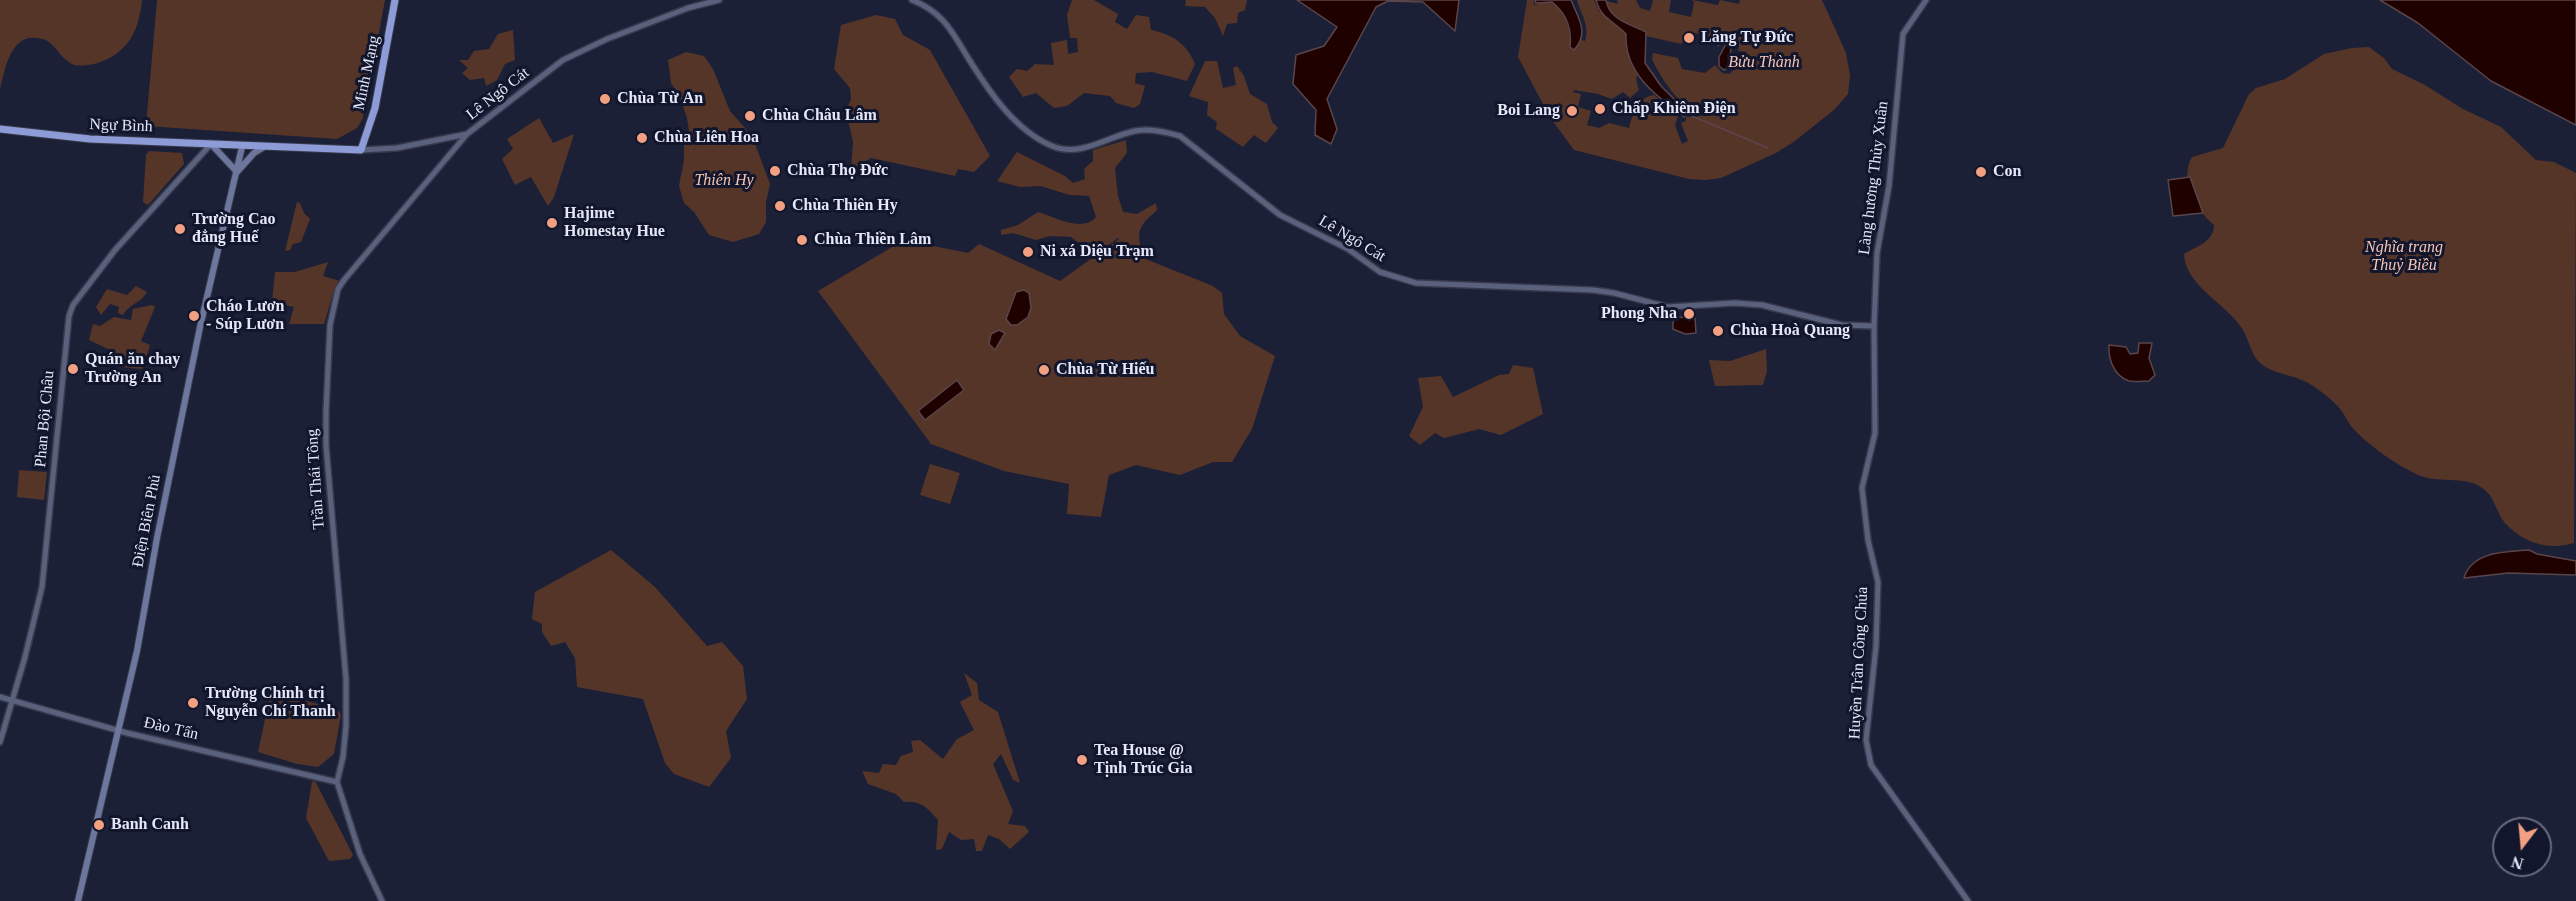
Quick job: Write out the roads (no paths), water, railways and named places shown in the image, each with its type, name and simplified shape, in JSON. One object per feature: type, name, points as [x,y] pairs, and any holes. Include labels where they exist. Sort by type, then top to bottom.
[{"type":"highway","name":"Minh Mạng","points":[[361,150],[375,108],[395,0]]},
{"type":"highway","name":"Ngự Bình","points":[[0,129],[90,139],[242,147]]},
{"type":"highway","name":"Lê Ngô Cát","points":[[242,147],[361,150]]},
{"type":"main road","points":[[211,144],[237,172],[254,153],[264,147]]},
{"type":"main road","name":"Điện Biên Phủ","points":[[78,901],[137,651],[157,538],[200,327],[242,147]]},
{"type":"street","name":"Lê Ngô Cát","points":[[361,150],[397,148],[467,134],[563,60],[607,39],[688,8],[718,0]]},
{"type":"street","name":"Lê Ngô Cát","points":[[912,0],[942,17],[994,97],[1028,131],[1050,146],[1060,149],[1079,149],[1136,130],[1162,131],[1180,136],[1280,214],[1348,249],[1380,272],[1400,279],[1416,283],[1614,292],[1668,308],[1735,303],[1753,304],[1842,325],[1874,326]]},
{"type":"street","name":"Làng hương Thủy Xuân","points":[[1874,326],[1878,253],[1889,186],[1903,34],[1926,0]]},
{"type":"street","name":"Trần Thái Tông","points":[[382,901],[349,822],[337,782],[345,736],[346,679],[326,445],[330,325],[338,289],[344,280],[467,134]]},
{"type":"street","name":"Phan Bội Châu","points":[[0,742],[42,587],[69,316],[73,305],[116,250],[211,144]]},
{"type":"street","name":"Huyền Trân Công Chúa","points":[[1874,326],[1875,433],[1862,488],[1868,540],[1878,582],[1878,606],[1866,740],[1871,765],[1968,901]]},
{"type":"street","name":"Đào Tấn","points":[[0,697],[118,730],[337,782]]},
{"type":"waterway","points":[[1687,114],[1768,148]]},
{"type":"place","name":"Lăng Tự Đức","points":[[1689,38]]},
{"type":"place","name":"Chùa Từ An","points":[[605,99]]},
{"type":"place","name":"Chấp Khiêm Điện","points":[[1600,109]]},
{"type":"place","name":"Boi Lang","points":[[1572,111]]},
{"type":"place","name":"Chùa Châu Lâm","points":[[750,116]]},
{"type":"place","name":"Chùa Liên Hoa","points":[[642,138]]},
{"type":"place","name":"Chùa Thọ Đức","points":[[775,171]]},
{"type":"place","name":"Con","points":[[1981,172]]},
{"type":"place","name":"Chùa Thiên Hy","points":[[780,206]]},
{"type":"place","name":"Hajime Homestay Hue","points":[[552,223]]},
{"type":"place","name":"Trường Cao đẳng Huế","points":[[180,229]]},
{"type":"place","name":"Chùa Thiền Lâm","points":[[802,240]]},
{"type":"place","name":"Ni xá Diệu Trạm","points":[[1028,252]]},
{"type":"place","name":"Phong Nha","points":[[1689,314]]},
{"type":"place","name":"Cháo Lươn - Súp Lươn","points":[[194,316]]},
{"type":"place","name":"Chùa Hoà Quang","points":[[1718,331]]},
{"type":"place","name":"Quán ăn chay Trường An","points":[[73,369]]},
{"type":"place","name":"Chùa Từ Hiếu","points":[[1044,370]]},
{"type":"place","name":"Trường Chính trị Nguyễn Chí Thanh","points":[[193,703]]},
{"type":"place","name":"Tea House @ Tịnh Trúc Gia","points":[[1082,760]]},
{"type":"place","name":"Banh Canh","points":[[99,825]]},
{"type":"park label","name":"Bửu Thành","points":[[1764,63]]},
{"type":"park label","name":"Thiên Hy","points":[[724,181]]},
{"type":"park label","name":"Nghĩa trang Thuỷ Biều","points":[[2404,257]]}]
